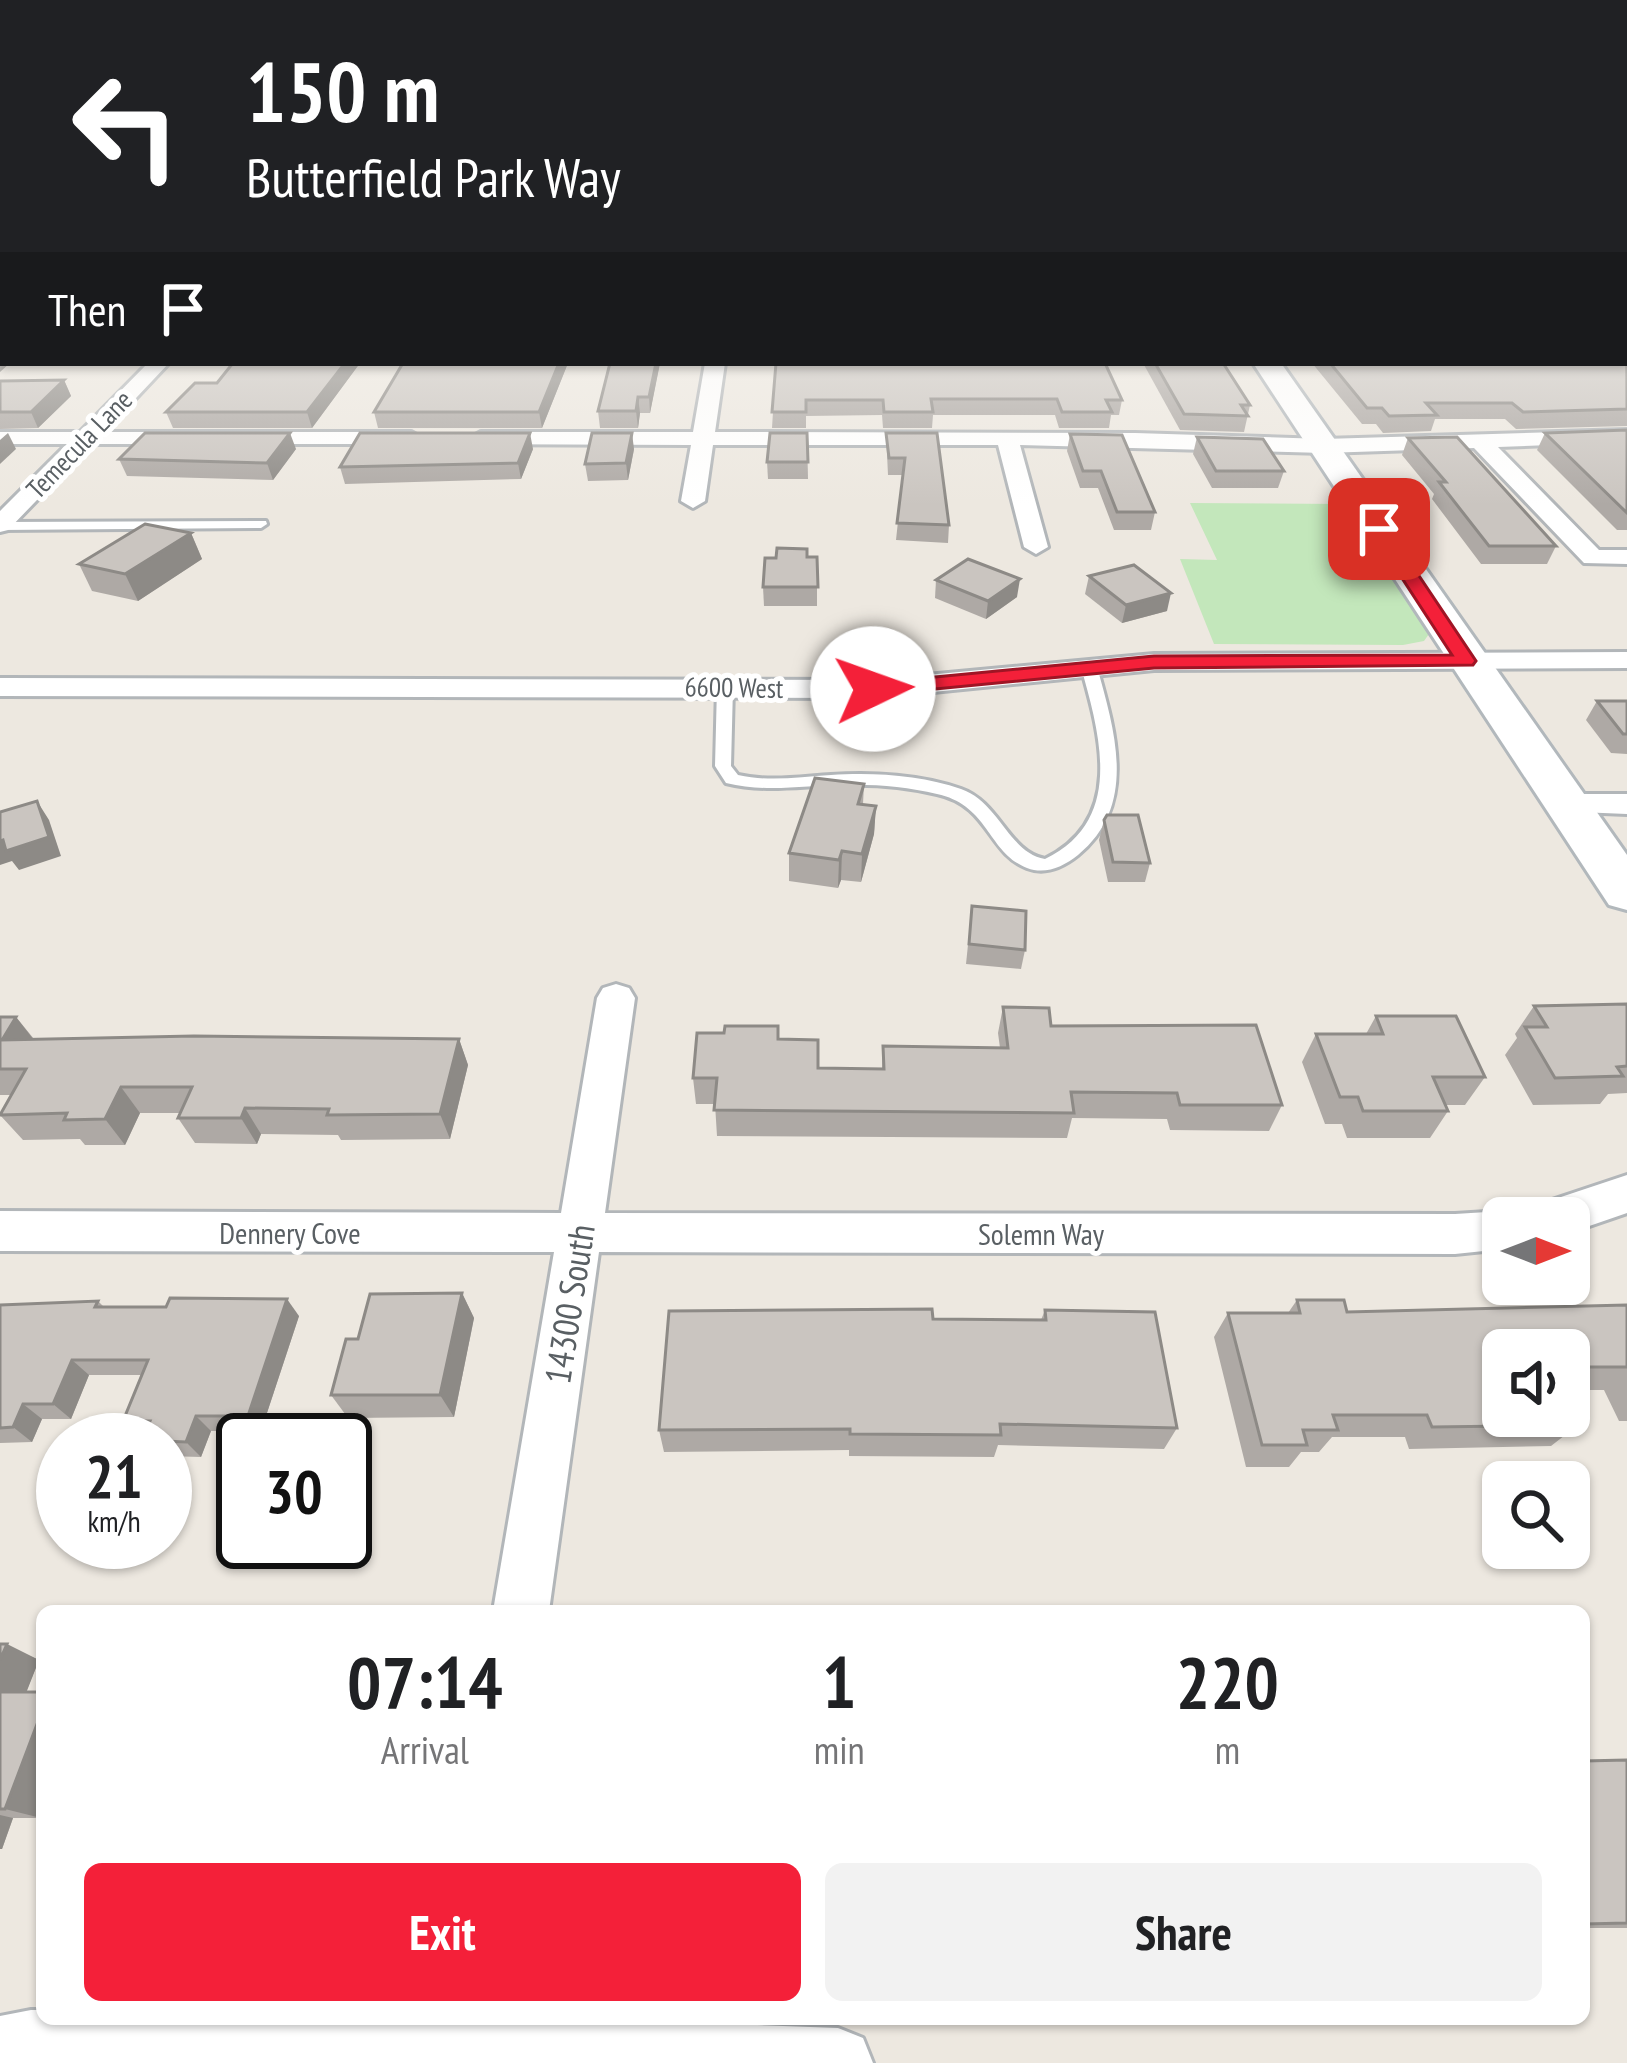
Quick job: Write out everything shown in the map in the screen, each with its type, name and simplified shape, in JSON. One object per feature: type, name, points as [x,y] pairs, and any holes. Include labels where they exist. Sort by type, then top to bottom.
[{"type":"street","name":"Temecula Lane","points":[[0,526],[156,366]]},
{"type":"street","points":[[693,501],[715,366]]},
{"type":"street","points":[[1269,366],[1627,893]]},
{"type":"street","points":[[0,438],[1007,438],[1324,446],[1627,436]]},
{"type":"street","points":[[1007,438],[1036,547]]},
{"type":"street","points":[[1479,440],[1593,558],[1627,557]]},
{"type":"street","name":"6600 West","points":[[0,687],[913,688],[1089,667],[1222,660],[1627,660]]},
{"type":"street","points":[[1566,804],[1627,804]]},
{"type":"street","name":"14300 South","points":[[522,1605],[616,998]]},
{"type":"street","points":[[1590,1207],[1627,1194]]},
{"type":"street","name":"Dennery Cove","points":[[0,1231],[580,1232]]},
{"type":"street","name":"Solemn Way","points":[[580,1232],[1482,1232]]},
{"type":"street","points":[[0,2051],[31,2044],[454,2043],[838,2063]]},
{"type":"lane","points":[[0,526],[261,524]]},
{"type":"lane","points":[[725,686],[723,766],[732,778],[794,786],[839,780],[948,790],[982,807],[1013,848],[1032,864],[1046,865],[1082,842],[1110,801],[1101,713],[1089,667]]},
{"type":"green space","points":[[1190,503],[1344,504],[1429,634],[1424,641],[1403,645],[1214,644],[1180,559],[1217,560]]},
{"type":"building","points":[[231,366],[343,366],[307,412],[166,412],[195,383],[217,383]]},
{"type":"building","points":[[401,366],[558,366],[539,412],[374,412]]},
{"type":"building","points":[[609,366],[655,366],[649,397],[638,397],[636,411],[598,411]]},
{"type":"building","points":[[776,366],[1106,366],[1122,400],[1106,400],[1112,412],[1062,412],[1057,399],[931,399],[933,412],[884,412],[883,400],[806,400],[806,412],[772,412]]},
{"type":"building","points":[[1157,366],[1225,366],[1250,405],[1241,405],[1248,416],[1184,414]]},
{"type":"building","points":[[1332,366],[1627,366],[1627,409],[1523,412],[1512,403],[1426,403],[1437,415],[1389,416],[1382,408],[1367,408]]},
{"type":"building","points":[[64,380],[31,412],[0,412],[0,381]]},
{"type":"building","points":[[1627,430],[1627,513],[1545,433]]},
{"type":"building","points":[[145,433],[290,433],[267,463],[119,459]]},
{"type":"building","points":[[360,433],[530,433],[518,463],[340,467]]},
{"type":"building","points":[[592,433],[632,433],[626,463],[585,464]]},
{"type":"building","points":[[770,433],[807,433],[808,462],[767,462]]},
{"type":"building","points":[[886,433],[937,433],[949,525],[897,523],[905,458],[889,458]]},
{"type":"building","points":[[1070,434],[1122,435],[1155,512],[1117,512],[1101,471],[1083,471]]},
{"type":"building","points":[[1197,437],[1263,439],[1284,471],[1216,471]]},
{"type":"building","points":[[1457,437],[1556,546],[1489,546],[1439,482],[1446,482],[1408,438]]},
{"type":"building","points":[[145,524],[191,533],[125,574],[79,564]]},
{"type":"building","points":[[777,548],[807,549],[807,557],[817,557],[818,587],[763,587],[765,558],[776,558]]},
{"type":"building","points":[[968,559],[1020,579],[988,601],[936,580]]},
{"type":"building","points":[[1134,565],[1171,593],[1126,605],[1089,576]]},
{"type":"building","points":[[1597,701],[1627,701],[1627,734],[1623,734]]},
{"type":"building","points":[[815,778],[864,784],[858,804],[876,806],[862,854],[842,851],[839,860],[789,853]]},
{"type":"building","points":[[37,801],[49,837],[6,851],[0,841],[0,812]]},
{"type":"building","points":[[1107,815],[1138,815],[1150,863],[1113,862],[1104,820]]},
{"type":"building","points":[[972,906],[1026,911],[1025,950],[969,944]]},
{"type":"building","points":[[1627,1004],[1627,1066],[1617,1067],[1623,1076],[1555,1078],[1525,1027],[1547,1027],[1534,1006]]},
{"type":"building","points":[[1003,1007],[1049,1008],[1051,1026],[1256,1025],[1282,1105],[1180,1105],[1177,1093],[1071,1092],[1074,1113],[714,1110],[717,1078],[693,1078],[697,1033],[724,1033],[725,1026],[778,1026],[778,1039],[818,1040],[818,1068],[884,1069],[883,1046],[1008,1048]]},
{"type":"building","points":[[1376,1016],[1456,1016],[1485,1077],[1433,1077],[1448,1111],[1363,1111],[1358,1097],[1340,1097],[1316,1034],[1383,1034]]},
{"type":"building","points":[[0,1017],[16,1017],[2,1040],[459,1039],[440,1114],[327,1115],[329,1109],[245,1108],[241,1118],[178,1118],[192,1087],[121,1087],[105,1119],[64,1120],[67,1113],[0,1115],[26,1069],[0,1069]]},
{"type":"building","points":[[462,1293],[440,1395],[331,1395],[346,1339],[358,1339],[370,1294]]},
{"type":"building","points":[[170,1298],[287,1299],[249,1413],[196,1416],[192,1426],[192,1413],[126,1413],[148,1360],[72,1360],[53,1404],[23,1404],[13,1427],[0,1428],[0,1305],[98,1301],[95,1307],[166,1307]]},
{"type":"building","points":[[1297,1300],[1344,1300],[1347,1312],[1627,1305],[1627,1367],[1590,1367],[1590,1329],[1482,1329],[1482,1426],[1432,1427],[1427,1415],[1333,1415],[1338,1430],[1303,1430],[1307,1445],[1262,1445],[1228,1313],[1300,1313]]},
{"type":"building","points":[[932,1309],[933,1319],[1046,1320],[1045,1310],[1155,1312],[1177,1428],[1000,1424],[1001,1435],[850,1434],[850,1429],[659,1430],[669,1311]]},
{"type":"building","points":[[0,1692],[36,1692],[36,1727],[5,1809],[0,1809]]},
{"type":"building","points":[[1627,1760],[1627,1923],[1590,1924],[1590,1761]]},
{"type":"route","points":[[873,689],[1154,662],[1466,661],[1379,529]]}]
